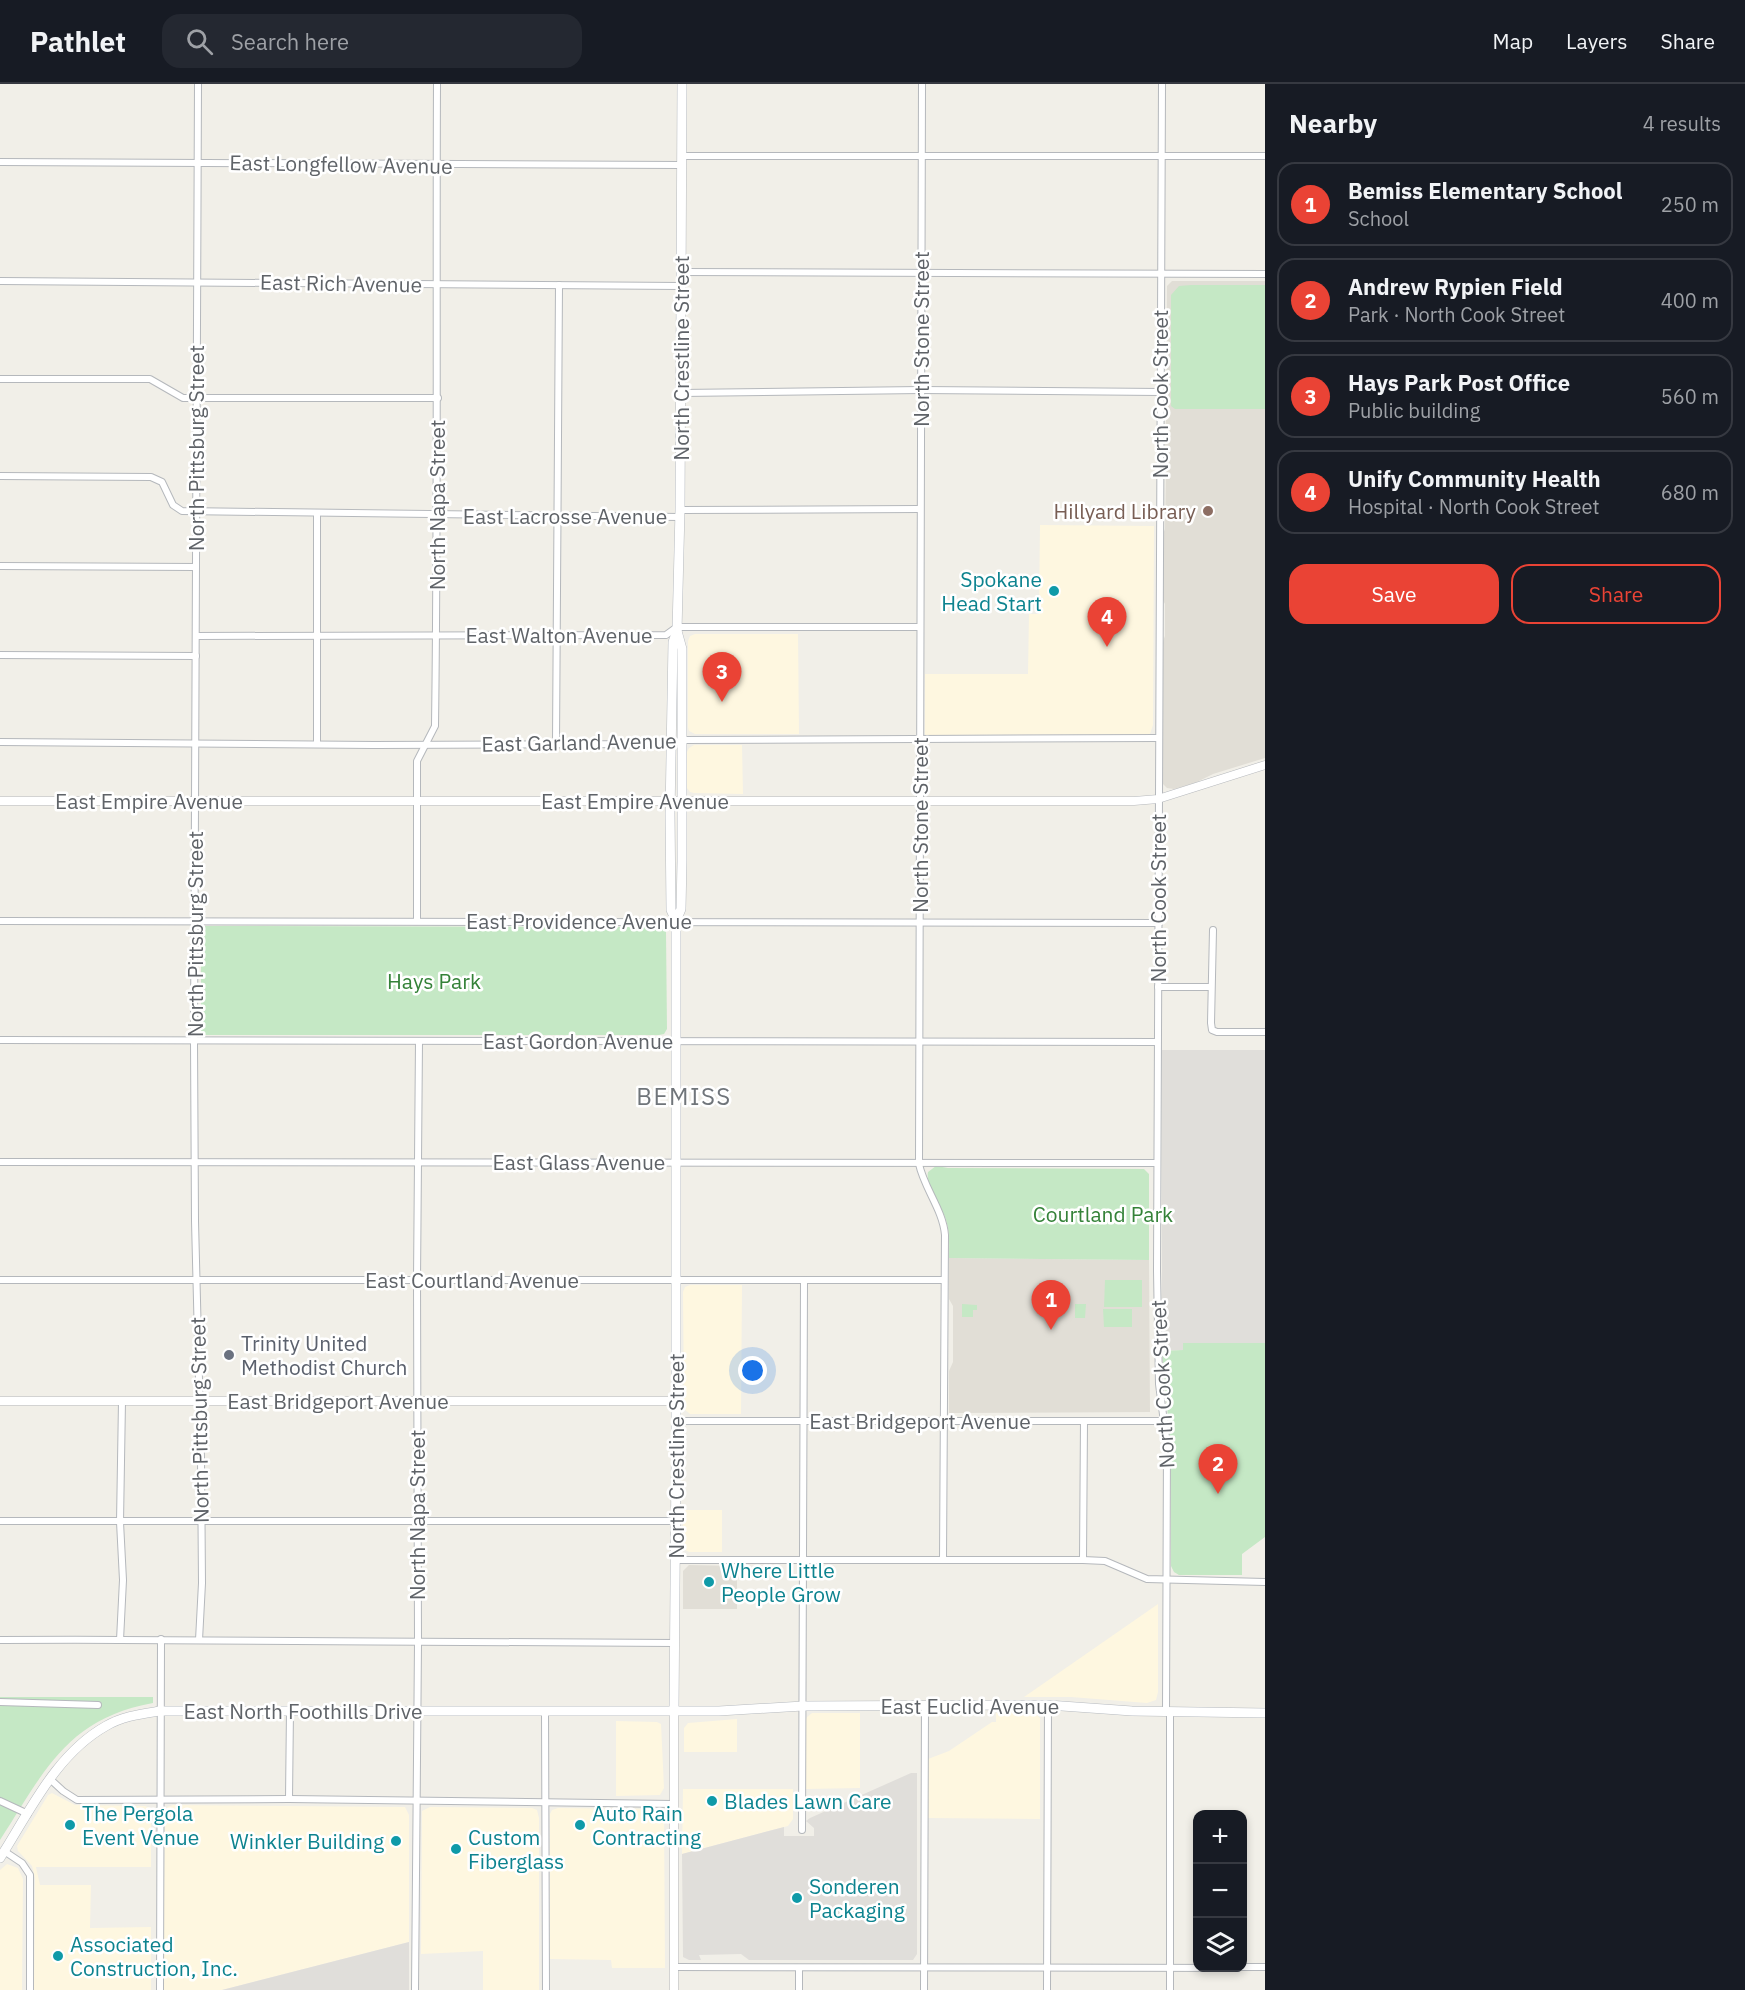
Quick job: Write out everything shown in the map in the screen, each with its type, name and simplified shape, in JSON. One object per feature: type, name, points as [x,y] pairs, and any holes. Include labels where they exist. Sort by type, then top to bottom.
[{"type":"main road","name":"North Crestline Street","points":[[674,1711],[676,921],[681,909],[682,801],[682,649],[677,629],[680,513],[682,84]]},
{"type":"main road","name":"North Crestline Street","points":[[676,921],[671,910],[670,801],[673,642],[677,629]]},
{"type":"main road","name":"East Euclid Avenue","points":[[674,1711],[803,1706],[1048,1705],[1168,1712],[1265,1713]]},
{"type":"main road","name":"East North Foothills Drive","points":[[2,1854],[50,1779],[80,1743],[108,1725],[132,1716],[160,1712],[290,1710],[674,1711]]},
{"type":"street","name":"North Pittsburg Street","points":[[198,84],[194,1042],[196,1280],[200,1342],[201,1460],[202,1583],[199,1640]]},
{"type":"street","name":"North Napa Street","points":[[417,921],[417,761],[435,726],[438,398],[435,284],[437,84]]},
{"type":"street","name":"North Stone Street","points":[[922,84],[919,1164],[922,1177],[944,1224],[943,1560]]},
{"type":"street","name":"North Cook Street","points":[[1162,84],[1157,1343],[1167,1446],[1170,1990]]},
{"type":"street","name":"East Longfellow Avenue","points":[[0,162],[437,165],[921,156],[1265,156]]},
{"type":"street","points":[[681,272],[1265,274]]},
{"type":"street","name":"East Rich Avenue","points":[[0,281],[681,286]]},
{"type":"street","points":[[556,743],[559,285]]},
{"type":"street","points":[[0,379],[150,379],[183,398],[438,398]]},
{"type":"street","points":[[681,393],[921,390],[1160,392]]},
{"type":"street","name":"East Lacrosse Avenue","points":[[0,476],[151,477],[162,482],[173,505],[182,511],[196,512],[556,516],[920,509]]},
{"type":"street","points":[[316,513],[316,744]]},
{"type":"street","points":[[0,566],[196,567]]},
{"type":"street","name":"East Walton Avenue","points":[[196,636],[666,635],[677,629],[920,627]]},
{"type":"street","points":[[0,655],[196,656]]},
{"type":"street","name":"East Garland Avenue","points":[[0,742],[671,744],[682,740],[1158,738]]},
{"type":"street","name":"East Empire Avenue","points":[[0,801],[1134,801],[1158,799],[1265,765]]},
{"type":"street","name":"East Providence Avenue","points":[[0,921],[1158,923]]},
{"type":"street","points":[[1213,930],[1212,1030],[1217,1032],[1265,1032]]},
{"type":"street","points":[[1158,987],[1211,987]]},
{"type":"street","name":"East Gordon Avenue","points":[[0,1040],[1157,1042]]},
{"type":"street","name":"North Napa Street","points":[[415,1990],[419,1041]]},
{"type":"street","name":"East Glass Avenue","points":[[0,1162],[1157,1163]]},
{"type":"street","name":"East Courtland Avenue","points":[[0,1280],[944,1281]]},
{"type":"street","points":[[802,1830],[804,1280]]},
{"type":"street","name":"East Bridgeport Avenue","points":[[0,1401],[676,1401]]},
{"type":"street","points":[[120,1640],[123,1580],[120,1522],[122,1401]]},
{"type":"street","name":"East Bridgeport Avenue","points":[[676,1421],[1164,1421]]},
{"type":"street","points":[[1083,1560],[1084,1421]]},
{"type":"street","points":[[0,1521],[675,1521]]},
{"type":"street","points":[[676,1560],[1083,1560],[1105,1561],[1147,1579],[1265,1582]]},
{"type":"street","points":[[160,1990],[161,1639]]},
{"type":"street","points":[[0,1640],[675,1643]]},
{"type":"street","points":[[0,1702],[98,1705]]},
{"type":"street","points":[[924,1990],[925,1705]]},
{"type":"street","points":[[1047,1990],[1048,1705]]},
{"type":"street","points":[[289,1799],[290,1710]]},
{"type":"street","points":[[545,1710],[546,1990]]},
{"type":"street","name":"North Crestline Street","points":[[674,1711],[674,1990]]},
{"type":"street","points":[[50,1779],[77,1800],[289,1799],[674,1804]]},
{"type":"street","points":[[0,1801],[28,1814]]},
{"type":"street","points":[[2,1854],[22,1863],[30,1875],[30,1990]]},
{"type":"street","points":[[674,1967],[1193,1968]]},
{"type":"street","points":[[1247,1968],[1265,1967]]},
{"type":"street","points":[[799,1968],[799,1990]]},
{"type":"shaded area","points":[[1172,281],[1265,281],[1265,758],[1174,789],[1167,788],[1161,778],[1162,644],[1165,636],[1165,604],[1162,598],[1162,537],[1165,529],[1166,474],[1163,466],[1163,431],[1166,425],[1167,286]]},
{"type":"shaded area","points":[[1040,525],[1154,526],[1153,725],[1150,734],[925,735],[925,674],[1028,674],[1029,614],[1039,614]]},
{"type":"shaded area","points":[[695,634],[798,634],[799,734],[695,734],[689,731],[688,641],[690,636]]},
{"type":"shaded area","points":[[694,745],[742,745],[743,794],[690,792],[687,788],[687,752]]},
{"type":"shaded area","points":[[1162,1050],[1265,1050],[1265,1343],[1183,1343],[1183,1350],[1162,1351]]},
{"type":"shaded area","points":[[949,1258],[1149,1260],[1150,1412],[949,1413],[949,1371],[953,1362],[953,1306],[949,1299]]},
{"type":"shaded area","points":[[690,1285],[742,1285],[741,1414],[690,1414],[684,1409],[683,1292],[685,1287]]},
{"type":"shaded area","points":[[683,1510],[722,1510],[722,1552],[685,1550]]},
{"type":"shaded area","points":[[689,1565],[737,1566],[737,1609],[683,1609],[683,1571]]},
{"type":"shaded area","points":[[1158,1604],[1158,1692],[1156,1700],[1147,1703],[1071,1697],[1024,1697]]},
{"type":"shaded area","points":[[1034,1712],[1040,1718],[1040,1819],[928,1818],[928,1759],[949,1751],[992,1722],[996,1722],[996,1713]]},
{"type":"shaded area","points":[[812,1713],[860,1713],[860,1788],[805,1789],[805,1722]]},
{"type":"shaded area","points":[[737,1719],[737,1752],[684,1752],[684,1728],[688,1723]]},
{"type":"shaded area","points":[[616,1721],[661,1724],[664,1788],[660,1795],[616,1796]]},
{"type":"shaded area","points":[[911,1773],[917,1773],[917,1954],[913,1960],[749,1960],[741,1954],[699,1955],[701,1960],[689,1960],[683,1957],[682,1854],[784,1827],[784,1836],[814,1836],[814,1828],[806,1821],[810,1818]]},
{"type":"shaded area","points":[[683,1789],[793,1789],[793,1819],[788,1826],[682,1854]]},
{"type":"shaded area","points":[[52,1793],[75,1805],[150,1808],[151,1867],[36,1867],[40,1885],[91,1885],[90,1928],[151,1927],[151,1990],[34,1990],[35,1878],[32,1866],[18,1851],[17,1846],[48,1795]]},
{"type":"shaded area","points":[[173,1805],[405,1807],[409,1815],[409,1942],[222,1990],[163,1990],[165,1813],[167,1807]]},
{"type":"shaded area","points":[[430,1807],[532,1808],[537,1810],[539,1818],[539,1990],[483,1990],[483,1951],[421,1954],[422,1811]]},
{"type":"shaded area","points":[[558,1808],[657,1809],[664,1813],[665,1968],[612,1968],[611,1960],[550,1959],[550,1814],[552,1810]]},
{"type":"shaded area","points":[[7,1864],[18,1868],[23,1879],[22,1990],[0,1990],[0,1870]]},
{"type":"shaded area","points":[[409,1942],[409,1990],[222,1990]]},
{"type":"green space","points":[[1265,285],[1265,409],[1175,409],[1171,406],[1171,295],[1179,286]]},
{"type":"green space","name":"Hays Park","points":[[205,926],[661,927],[666,932],[667,1029],[664,1034],[659,1035],[204,1035],[201,1031],[201,931]]},
{"type":"green space","name":"Courtland Park","points":[[936,1166],[948,1168],[1144,1169],[1149,1174],[1149,1260],[949,1258],[947,1225],[928,1177],[928,1172]]},
{"type":"green space","points":[[1105,1280],[1142,1280],[1142,1307],[1104,1307]]},
{"type":"green space","points":[[962,1304],[977,1305],[977,1310],[973,1310],[973,1317],[962,1317]]},
{"type":"green space","points":[[1075,1304],[1086,1304],[1085,1318],[1075,1318]]},
{"type":"green space","points":[[1103,1309],[1132,1309],[1132,1327],[1104,1327]]},
{"type":"green space","points":[[1183,1343],[1265,1343],[1265,1537],[1242,1554],[1242,1575],[1179,1575],[1171,1566],[1171,1451],[1162,1351],[1183,1350]]},
{"type":"green space","points":[[0,1697],[153,1697],[153,1703],[123,1711],[78,1735],[45,1771],[0,1840]]},
{"type":"place","name":"Hillyard Library","points":[[1208,511]]},
{"type":"place","name":"Spokane Head Start","points":[[1054,591]]},
{"type":"place","name":"Unify Community Health","points":[[1107,647]]},
{"type":"place","name":"Hays Park Post Office","points":[[722,702]]},
{"type":"place","name":"Bemiss Elementary School","points":[[1051,1330]]},
{"type":"place","name":"Trinity United Methodist Church","points":[[229,1355]]},
{"type":"place","name":"Andrew Rypien Field","points":[[1218,1494]]},
{"type":"place","name":"Where Little People Grow","points":[[709,1582]]},
{"type":"place","name":"Blades Lawn Care","points":[[712,1801]]},
{"type":"place","name":"The Pergola Event Venue","points":[[70,1825]]},
{"type":"place","name":"Auto Rain Contracting","points":[[580,1825]]},
{"type":"place","name":"Winkler Building","points":[[396,1841]]},
{"type":"place","name":"Custom Fiberglass","points":[[456,1849]]},
{"type":"place","name":"Sonderen Packaging","points":[[797,1898]]},
{"type":"place","name":"Associated Construction, Inc.","points":[[58,1956]]},
{"type":"district","name":"BEMISS","points":[[684,1096]]}]
